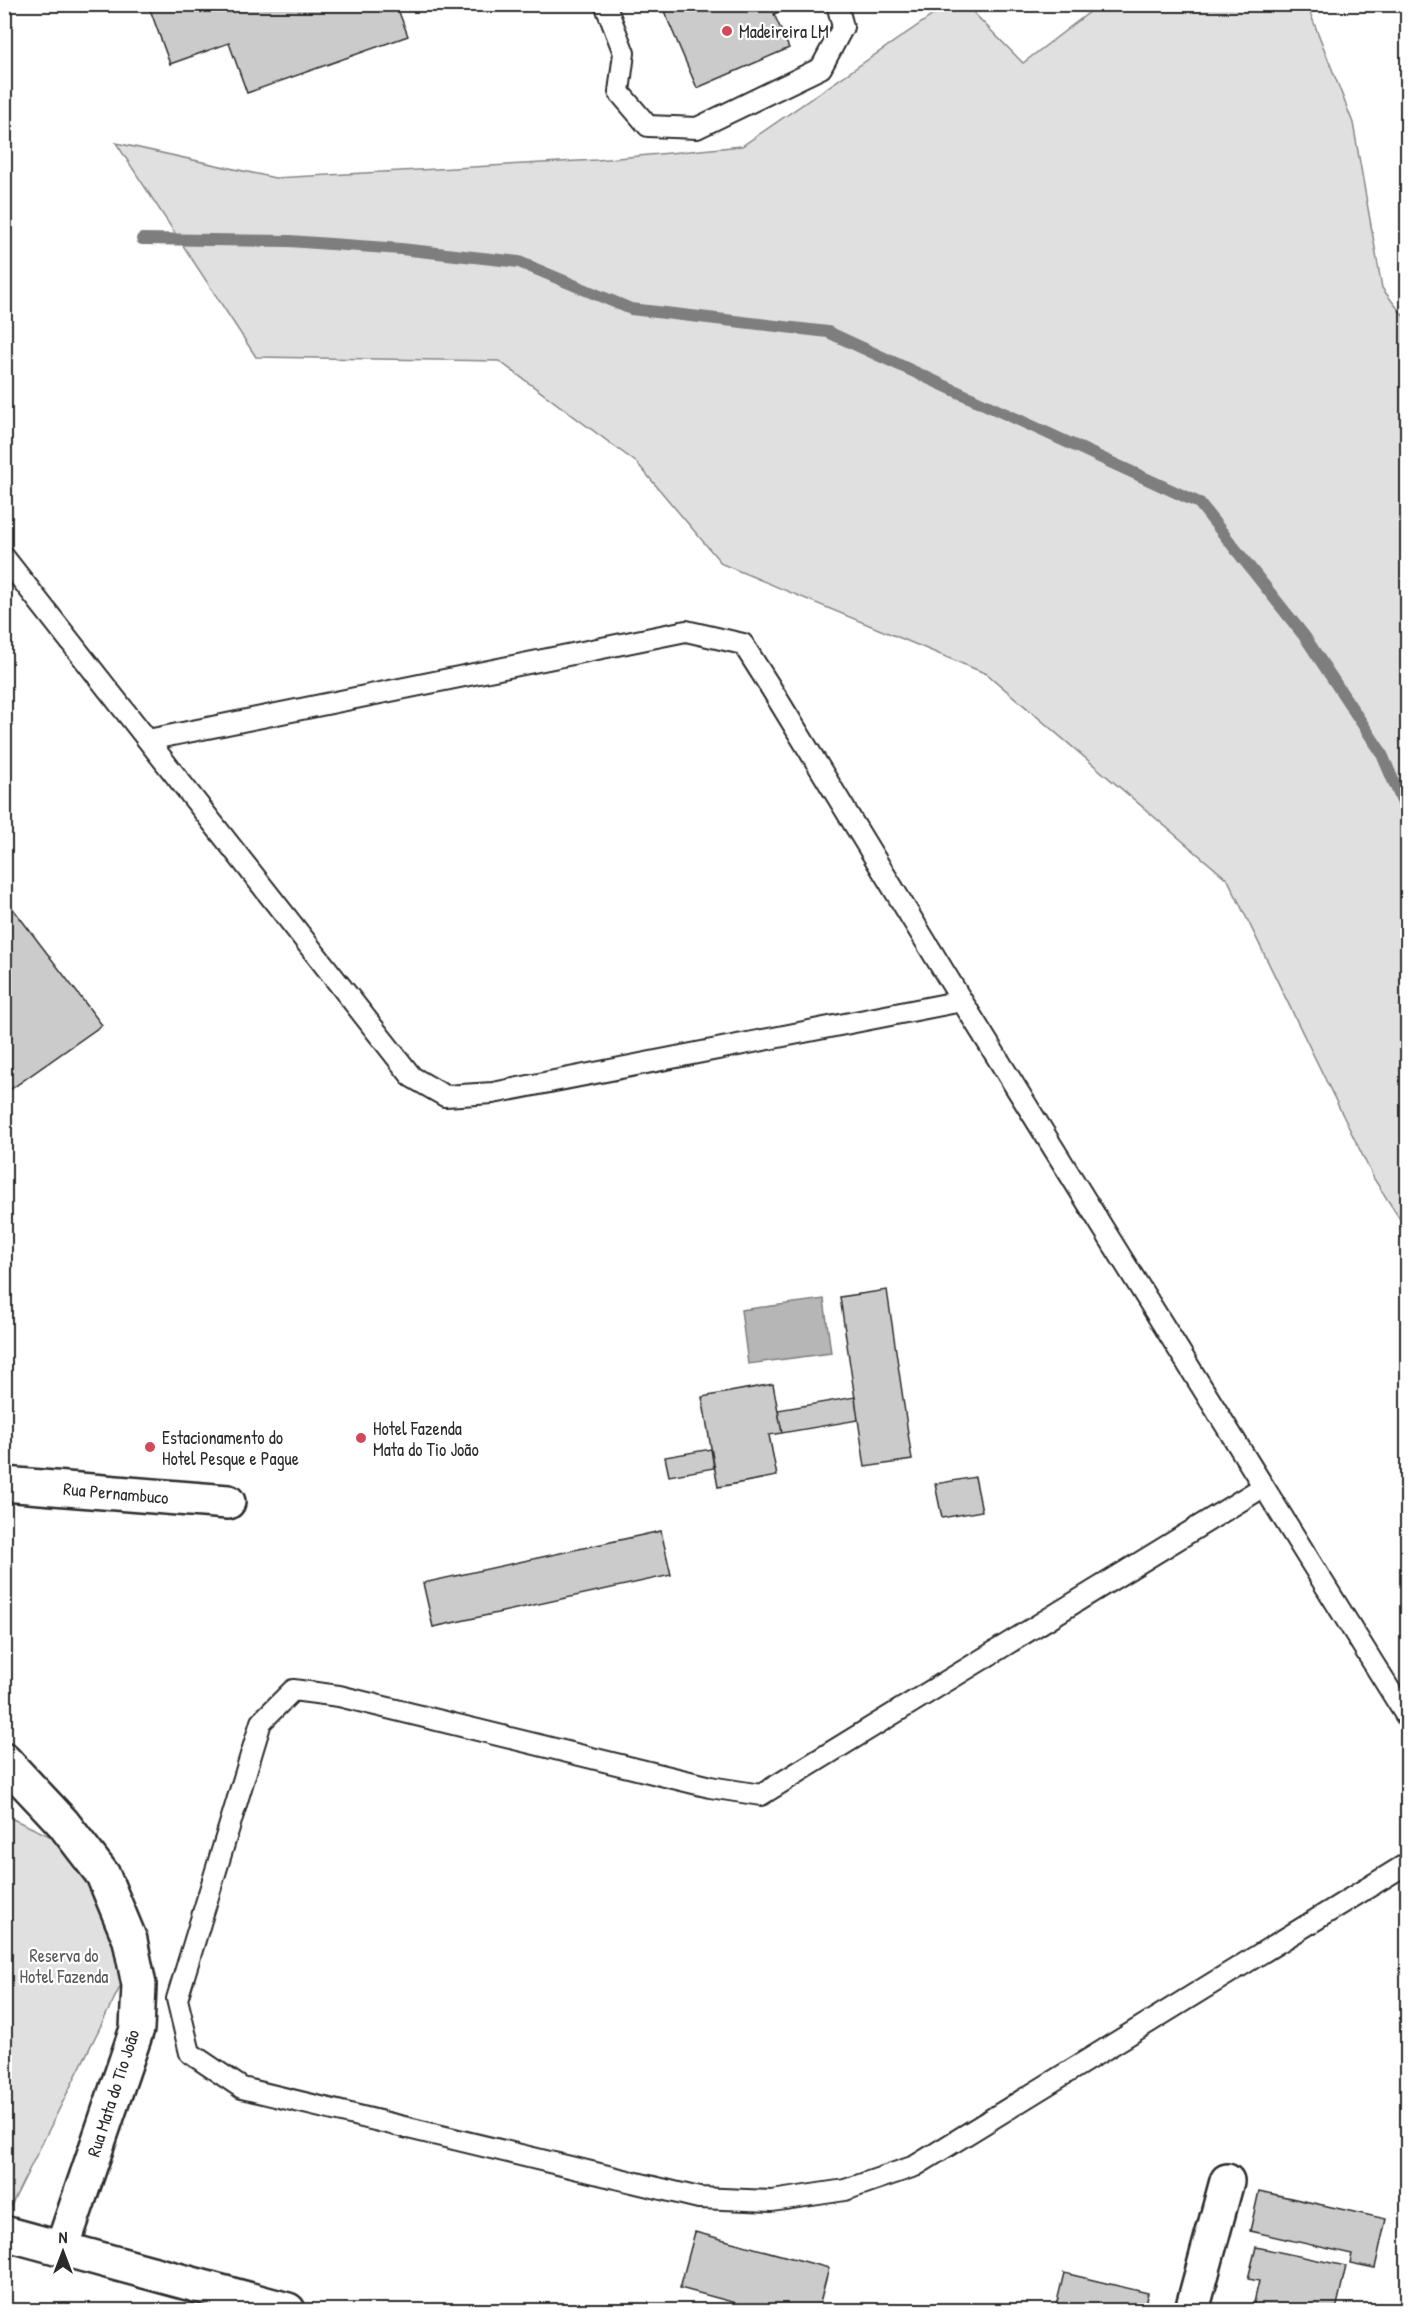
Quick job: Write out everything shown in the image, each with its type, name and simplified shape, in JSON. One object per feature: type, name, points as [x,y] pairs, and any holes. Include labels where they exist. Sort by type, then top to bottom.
[{"type":"street","name":"Rua Pernambuco","points":[[4,1484],[228,1502]]},
{"type":"street","name":"Rua Mata do Tio João","points":[[4,1760],[63,1823],[103,1875],[130,1940],[139,1985],[137,2029],[62,2248]]},
{"type":"street","points":[[1192,2310],[1227,2181]]},
{"type":"street","points":[[4,2233],[288,2310]]},
{"type":"lane","points":[[605,4],[624,53],[619,93],[648,126],[698,128],[821,68],[843,27],[837,4]]},
{"type":"lane","points":[[4,557],[412,1077],[445,1096],[494,1093],[962,1001]]},
{"type":"lane","points":[[148,740],[686,631],[742,645],[770,685],[962,1001],[1407,1719]]},
{"type":"lane","points":[[1263,1487],[761,1795],[710,1787],[339,1696],[293,1690],[261,1722],[177,1999],[190,2053],[242,2088],[699,2198],[772,2201],[845,2190],[915,2166],[1407,1863]]},
{"type":"green space","points":[[949,4],[966,5],[1023,63],[1099,5],[1307,5],[1353,123],[1382,288],[1408,322],[1407,1230],[1374,1179],[1228,880],[987,674],[722,564],[637,463],[499,361],[256,357],[116,143],[275,178],[597,160],[742,146]]},
{"type":"green space","name":"Reserva do Hotel Fazenda","points":[[4,1815],[76,1848],[131,1965],[10,2208],[4,2207]]},
{"type":"shaded area","points":[[824,1299],[831,1353],[748,1364],[741,1310]]},
{"type":"building","points":[[148,4],[396,4],[408,36],[247,93],[229,43],[170,64]]},
{"type":"building","name":"Madeireira LM","points":[[661,4],[796,4],[774,14],[789,48],[697,88]]},
{"type":"building","points":[[4,897],[102,1025],[4,1094]]},
{"type":"building","points":[[887,1290],[912,1460],[865,1467],[840,1297]]},
{"type":"building","points":[[773,1384],[782,1433],[769,1435],[777,1476],[718,1487],[702,1397]]},
{"type":"building","points":[[855,1397],[858,1420],[782,1433],[778,1410]]},
{"type":"building","points":[[711,1449],[714,1468],[669,1476],[665,1457]]},
{"type":"building","points":[[975,1477],[982,1511],[942,1518],[935,1484]]},
{"type":"building","points":[[661,1531],[671,1575],[433,1627],[423,1583]]},
{"type":"building","points":[[1259,2191],[1386,2219],[1375,2268],[1350,2263],[1352,2254],[1250,2231]]},
{"type":"building","points":[[695,2232],[829,2268],[818,2310],[762,2310],[680,2288]]},
{"type":"building","points":[[1256,2247],[1346,2266],[1336,2310],[1269,2310],[1253,2307],[1259,2281],[1248,2279]]},
{"type":"building","points":[[1064,2273],[1148,2293],[1143,2310],[1055,2310]]},
{"type":"waterway","points":[[142,239],[289,241],[401,249],[519,262],[631,309],[828,332],[1199,503],[1305,637],[1381,752],[1408,815]]},
{"type":"place","name":"Madeireira LM","points":[[727,31]]},
{"type":"place","name":"Hotel Fazenda Mata do Tio João","points":[[361,1438]]},
{"type":"place","name":"Estacionamento do Hotel Pesque e Pague","points":[[150,1447]]}]
